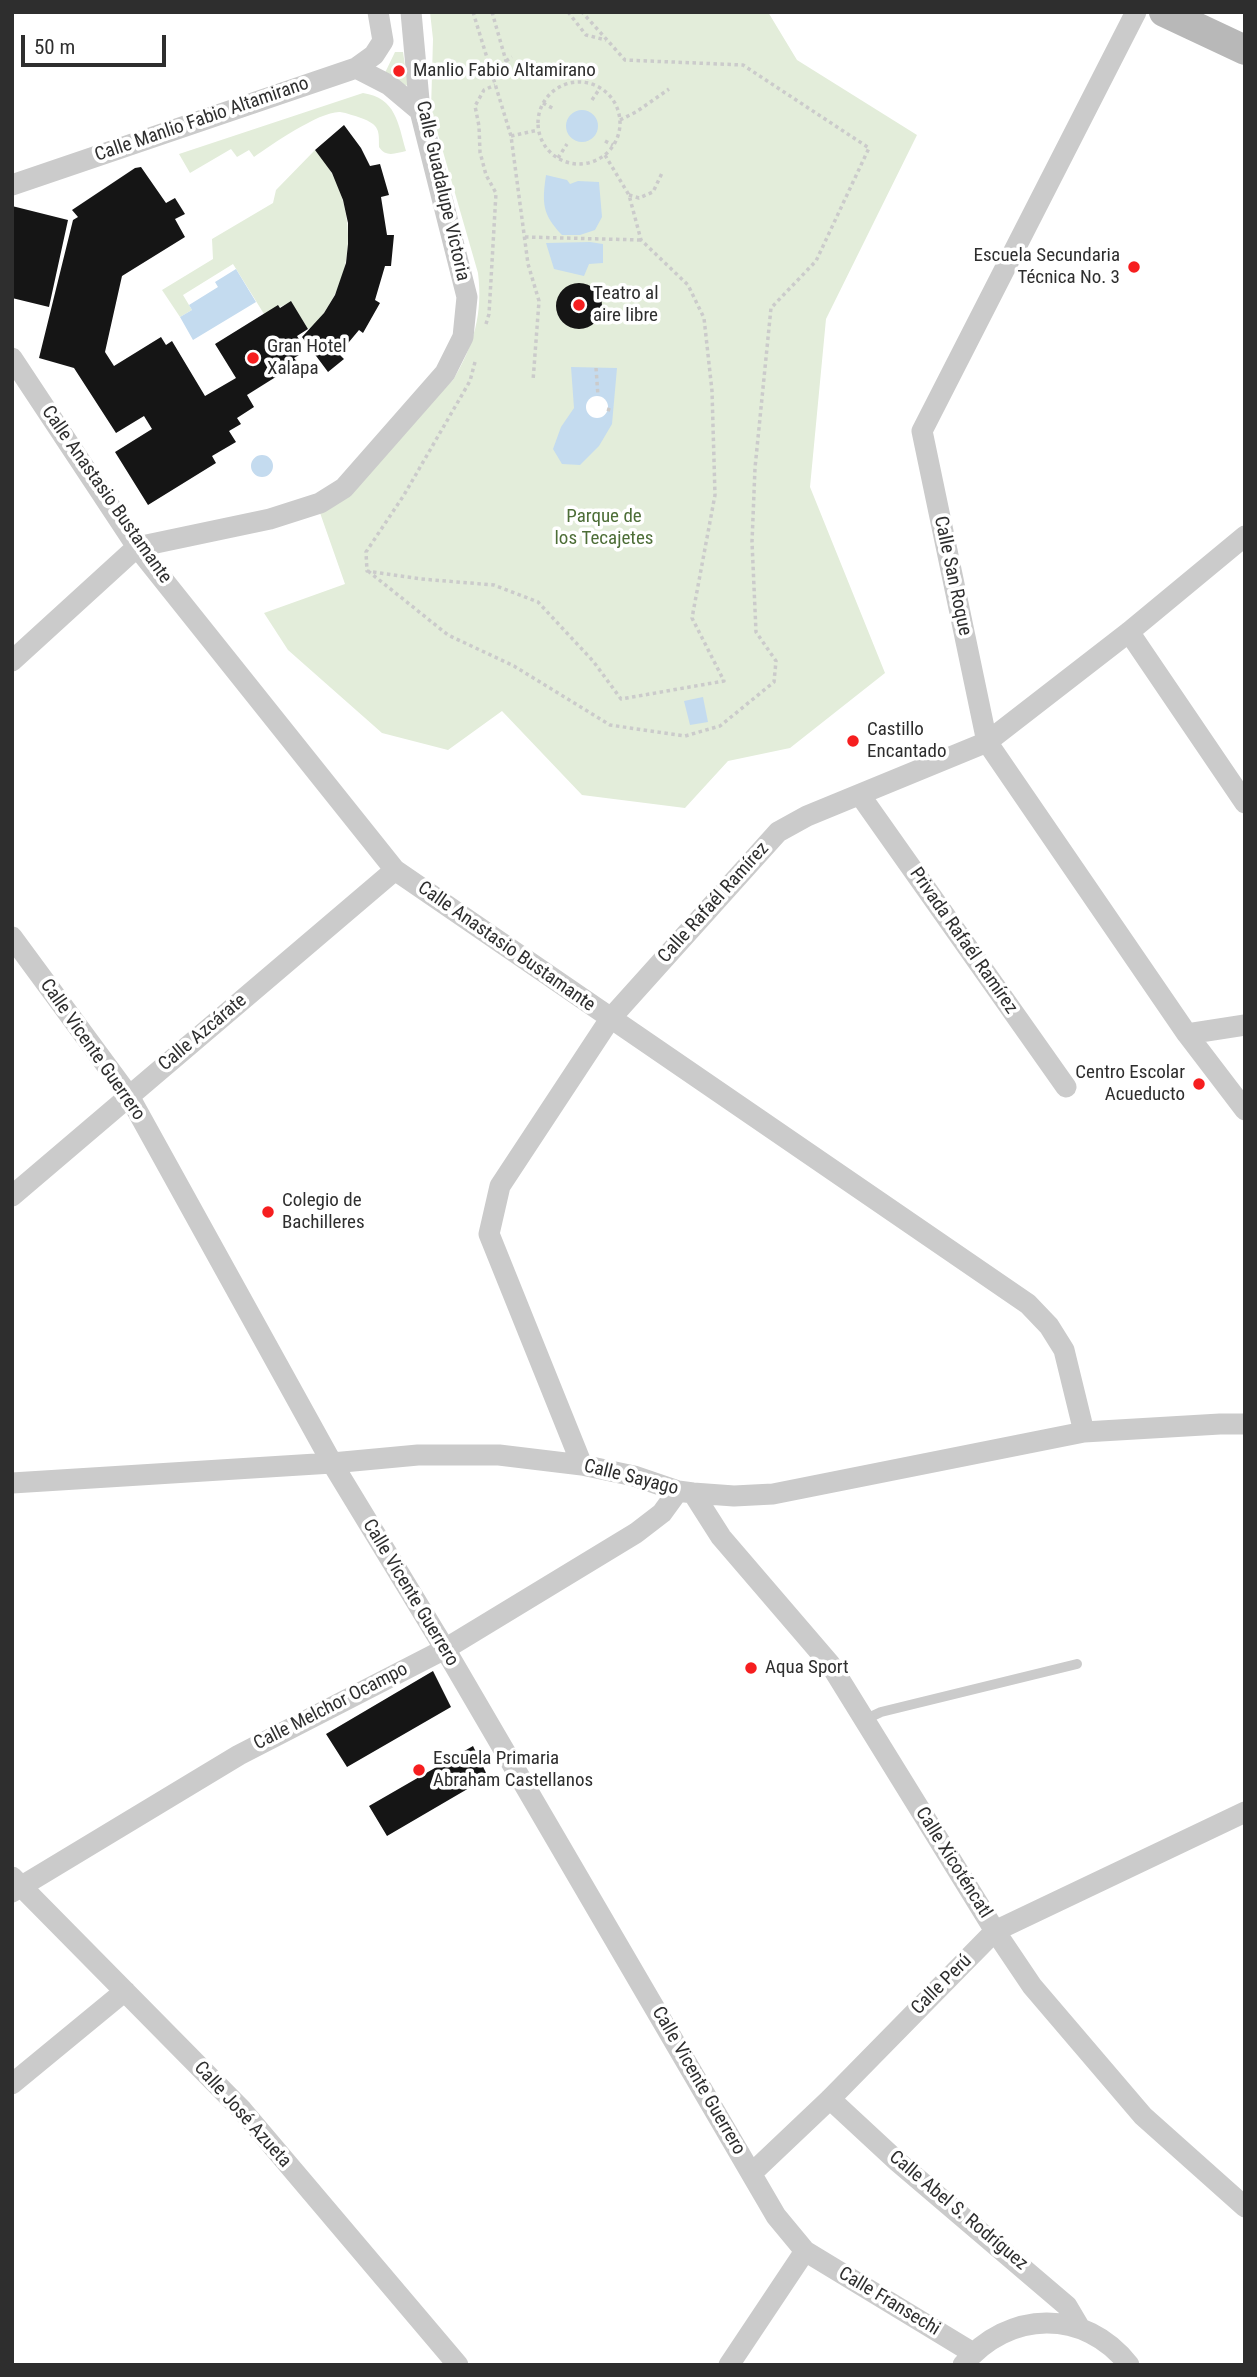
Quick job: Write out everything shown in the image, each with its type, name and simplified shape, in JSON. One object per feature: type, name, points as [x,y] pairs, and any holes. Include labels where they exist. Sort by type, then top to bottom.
[{"type":"main road","points":[[1164,12],[1245,50]]},
{"type":"street","points":[[378,12],[383,41],[405,44],[415,38]]},
{"type":"street","name":"Calle Guadalupe Victoria","points":[[137,547],[270,519],[320,503],[344,488],[445,373],[463,337],[467,297],[420,111],[411,12]]},
{"type":"street","name":"Calle San Roque","points":[[1136,12],[922,431],[988,742],[1187,1034],[1245,1110]]},
{"type":"street","name":"Calle Manlio Fabio Altamirano","points":[[12,185],[356,68],[374,55],[383,41]]},
{"type":"street","points":[[356,68],[389,85],[420,111]]},
{"type":"street","name":"Calle Anastasio Bustamante","points":[[12,358],[137,547],[395,870],[1028,1304],[1049,1325],[1064,1350],[1084,1432]]},
{"type":"street","name":"Calle Rafaél Ramírez","points":[[582,1465],[489,1234],[500,1186],[610,1019],[778,832],[807,816],[988,742],[1129,632],[1245,536]]},
{"type":"street","points":[[12,661],[137,547]]},
{"type":"street","points":[[1129,632],[1245,803]]},
{"type":"street","name":"Privada Rafaél Ramírez","points":[[860,795],[1066,1087]]},
{"type":"street","name":"Calle Azcárate","points":[[12,1196],[395,870]]},
{"type":"street","name":"Calle Vicente Guerrero","points":[[12,937],[129,1096],[332,1463],[445,1649],[776,2216],[805,2250]]},
{"type":"street","points":[[1187,1034],[1245,1025]]},
{"type":"street","name":"Calle Sayago","points":[[13,1482],[332,1463],[418,1455],[499,1455],[582,1465],[634,1476],[685,1492],[734,1496],[773,1494],[1084,1432],[1220,1423],[1245,1424]]},
{"type":"street","name":"Calle Melchor Ocampo","points":[[15,1885],[239,1755],[445,1649],[636,1534],[685,1492]]},
{"type":"street","name":"Calle Xicoténcatl","points":[[685,1492],[830,1664],[995,1931],[1032,1986],[1143,2116],[1245,2207]]},
{"type":"street","name":"Calle Perú","points":[[752,2173],[830,2099],[995,1931],[1245,1812]]},
{"type":"street","name":"Calle José Azueta","points":[[15,1885],[242,2110],[458,2365]]},
{"type":"street","points":[[12,2084],[124,1991]]},
{"type":"street","name":"Calle Abel S. Rodríguez","points":[[830,2099],[898,2162],[1067,2306],[1080,2328]]},
{"type":"street","points":[[729,2365],[805,2250]]},
{"type":"street","name":"Calle Fransechi","points":[[805,2250],[968,2359]]},
{"type":"street","points":[[968,2359],[1003,2332],[1028,2324],[1054,2323],[1080,2328],[1101,2338],[1129,2365]]},
{"type":"lane","points":[[864,1720],[881,1712],[1077,1664]]},
{"type":"path","points":[[473,12],[511,136],[528,264],[539,301],[533,381]]},
{"type":"path","points":[[492,12],[506,61]]},
{"type":"path","points":[[568,12],[586,35],[608,40]]},
{"type":"path","points":[[477,354],[470,381],[404,495],[366,552],[368,571],[448,635],[513,666],[610,725],[685,736],[720,726],[774,682],[776,661],[756,632],[752,542],[755,468],[771,308],[816,261],[869,148],[743,65],[625,60],[582,12]]},
{"type":"path","points":[[492,74],[512,57]]},
{"type":"path","points":[[579,82],[600,88],[610,96],[617,107],[619,133],[605,155],[582,164],[569,163],[558,158],[542,141],[538,121],[543,103],[558,88],[568,83],[579,82]]},
{"type":"path","points":[[485,327],[489,314],[496,193],[486,175],[480,152],[475,106],[484,90],[495,85]]},
{"type":"path","points":[[593,100],[600,88]]},
{"type":"path","points":[[620,120],[669,89]]},
{"type":"path","points":[[543,103],[554,109]]},
{"type":"path","points":[[511,136],[538,130]]},
{"type":"path","points":[[605,141],[613,145]]},
{"type":"path","points":[[558,158],[567,144]]},
{"type":"path","points":[[368,571],[494,585],[537,602],[593,661],[621,699],[724,681],[692,618],[715,495],[712,391],[704,318],[688,285],[641,240],[629,195],[605,155]]},
{"type":"path","points":[[629,195],[639,198],[653,192],[663,171]]},
{"type":"path","points":[[524,237],[641,240]]},
{"type":"path","points":[[596,368],[597,396]]},
{"type":"path","points":[[607,409],[613,411]]},
{"type":"green space","name":"Parque de los Tecajetes","points":[[430,12],[768,12],[797,60],[917,135],[826,319],[810,487],[885,673],[790,748],[728,761],[685,808],[582,795],[502,711],[448,750],[382,733],[288,650],[264,613],[345,584],[319,510],[453,380],[475,328],[479,302],[478,273],[431,110],[433,39]]},
{"type":"green space","points":[[395,52],[403,52],[408,86],[383,77]]},
{"type":"green space","points":[[363,93],[383,100],[389,106],[398,122],[406,151],[385,153],[379,147],[375,126],[361,118],[340,112],[308,123],[254,157],[249,150],[237,157],[231,149],[190,173],[179,154]]},
{"type":"green space","points":[[315,150],[337,185],[348,225],[345,267],[339,287],[320,319],[308,329],[291,302],[264,314],[233,264],[183,295],[192,310],[180,317],[162,290],[213,259],[212,239],[273,203],[276,190]]},
{"type":"water","points":[[582,110],[593,115],[598,126],[593,137],[582,142],[571,137],[566,126],[571,115]]},
{"type":"water","points":[[546,175],[567,180],[570,184],[578,181],[599,182],[602,217],[595,230],[580,235],[562,235],[550,221],[545,208]]},
{"type":"water","points":[[546,243],[603,244],[603,263],[589,264],[584,276],[554,269]]},
{"type":"water","points":[[236,269],[256,302],[193,340],[180,317],[192,310],[189,305],[218,287],[215,282]]},
{"type":"water","points":[[571,367],[617,368],[612,424],[599,446],[580,465],[562,464],[553,449],[561,427],[574,408]]},
{"type":"water","points":[[262,455],[270,458],[273,466],[270,474],[262,477],[254,474],[251,466],[254,458]]},
{"type":"water","points":[[703,697],[708,722],[690,725],[684,701]]},
{"type":"pier","points":[[597,396],[607,403],[608,407],[601,417],[597,418],[587,411],[586,407],[593,397]]},
{"type":"building","points":[[344,125],[370,166],[380,164],[389,195],[381,197],[387,235],[394,235],[391,266],[385,266],[375,300],[380,303],[363,333],[359,330],[339,354],[344,359],[328,372],[302,337],[324,313],[335,295],[346,263],[348,223],[343,200],[332,173],[315,150]]},
{"type":"building","points":[[141,167],[166,203],[175,198],[185,214],[175,219],[185,237],[122,276],[105,352],[114,366],[161,337],[166,345],[172,341],[205,396],[236,378],[215,344],[278,305],[280,308],[291,301],[308,329],[297,336],[304,347],[304,352],[294,358],[298,363],[247,395],[254,407],[237,418],[241,424],[229,431],[236,442],[212,456],[216,463],[148,505],[115,452],[152,429],[144,416],[116,433],[74,368],[39,358],[73,220],[78,217],[72,210],[135,168]]},
{"type":"building","points":[[12,206],[68,220],[49,307],[12,298]]},
{"type":"building","name":"Teatro al aire libre","points":[[579,283],[595,290],[602,306],[595,322],[579,329],[563,322],[556,306],[563,290]]},
{"type":"building","points":[[433,1671],[451,1707],[347,1767],[326,1734]]},
{"type":"building","points":[[473,1746],[488,1777],[387,1836],[369,1806]]},
{"type":"place","name":"Manlio Fabio Altamirano","points":[[399,71]]},
{"type":"place","name":"Escuela Secundaria Técnica No. 3","points":[[1134,267]]},
{"type":"place","name":"Teatro al aire libre","points":[[579,305]]},
{"type":"place","name":"Gran Hotel Xalapa","points":[[253,358]]},
{"type":"place","name":"Castillo Encantado","points":[[853,741]]},
{"type":"place","name":"Centro Escolar Acueducto","points":[[1199,1084]]},
{"type":"place","name":"Colegio de Bachilleres","points":[[268,1212]]},
{"type":"place","name":"Aqua Sport","points":[[751,1668]]},
{"type":"place","name":"Escuela Primaria Abraham Castellanos","points":[[419,1770]]}]
